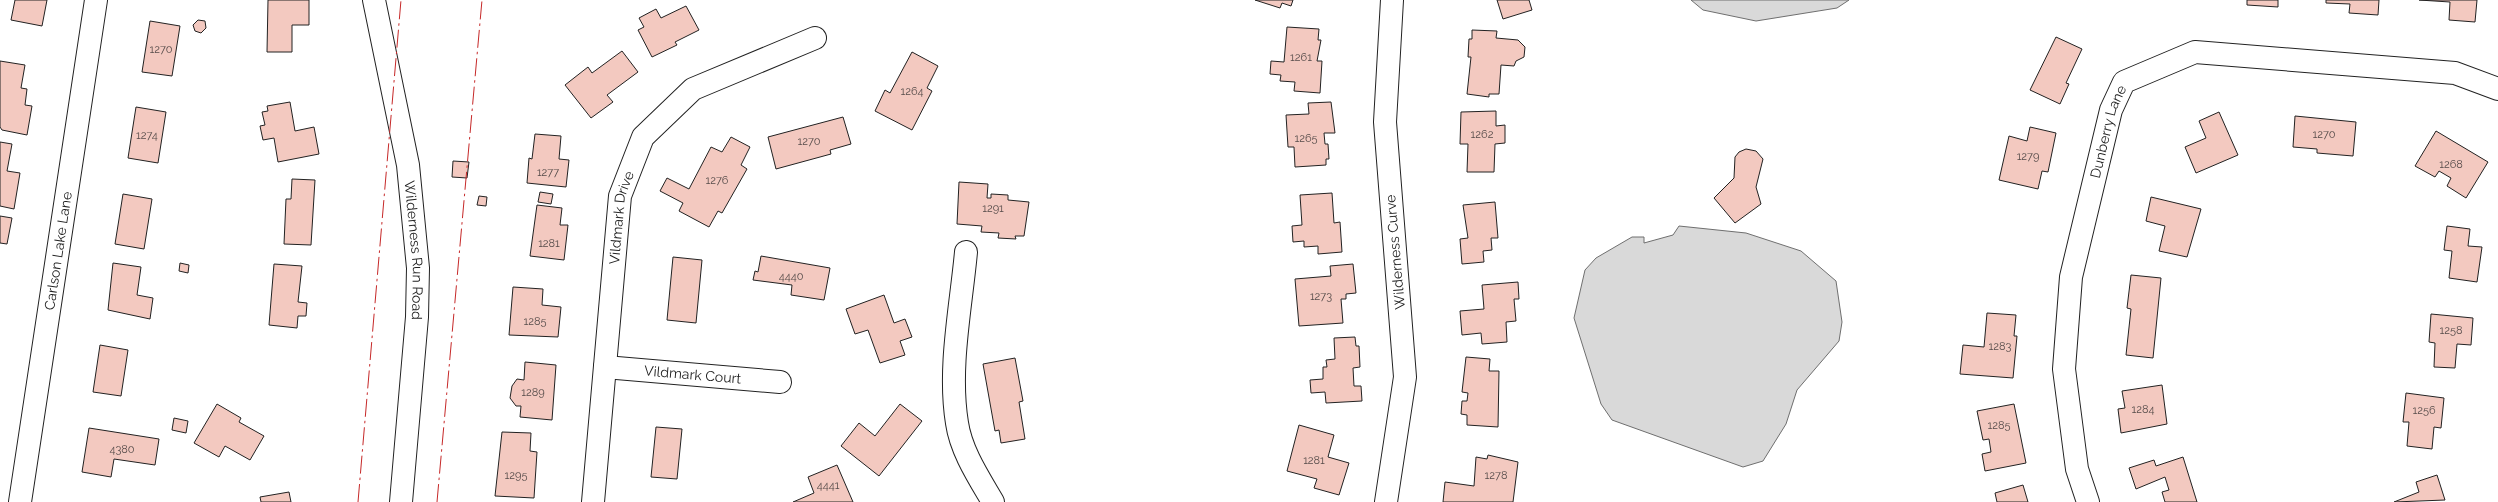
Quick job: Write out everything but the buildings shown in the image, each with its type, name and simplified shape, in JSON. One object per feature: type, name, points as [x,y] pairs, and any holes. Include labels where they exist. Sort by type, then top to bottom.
[{"type":"street","name":"Carlson Lake Lane","points":[[20,502],[96,0]]},
{"type":"street","name":"Wilderness Run Road","points":[[374,0],[408,165],[418,268],[417,317],[400,502]]},
{"type":"street","name":"Wilderness Curve","points":[[1386,502],[1405,377],[1385,122],[1392,0]]},
{"type":"street","name":"Vildmark Drive","points":[[593,502],[620,196],[643,137],[693,89],[815,38]]},
{"type":"street","name":"Dunberry Lane","points":[[2088,502],[2077,468],[2064,369],[2071,277],[2111,110],[2124,82],[2195,52],[2455,73],[2498,89]]},
{"type":"street","points":[[966,252],[954,378],[957,424],[974,470],[993,502]]},
{"type":"street","name":"Vildmark Court","points":[[605,367],[780,382]]},
{"type":"shaded area","points":[[1691,0],[1849,0],[1837,8],[1756,21],[1703,10]]},
{"type":"shaded area","points":[[1679,226],[1746,233],[1801,251],[1836,281],[1842,322],[1839,341],[1797,390],[1786,424],[1763,461],[1743,467],[1612,420],[1601,404],[1574,318],[1585,270],[1596,258],[1632,237],[1644,237],[1644,243],[1673,235]]},
{"type":"power","points":[[358,502],[401,0]]},
{"type":"power","points":[[437,502],[482,0]]}]
